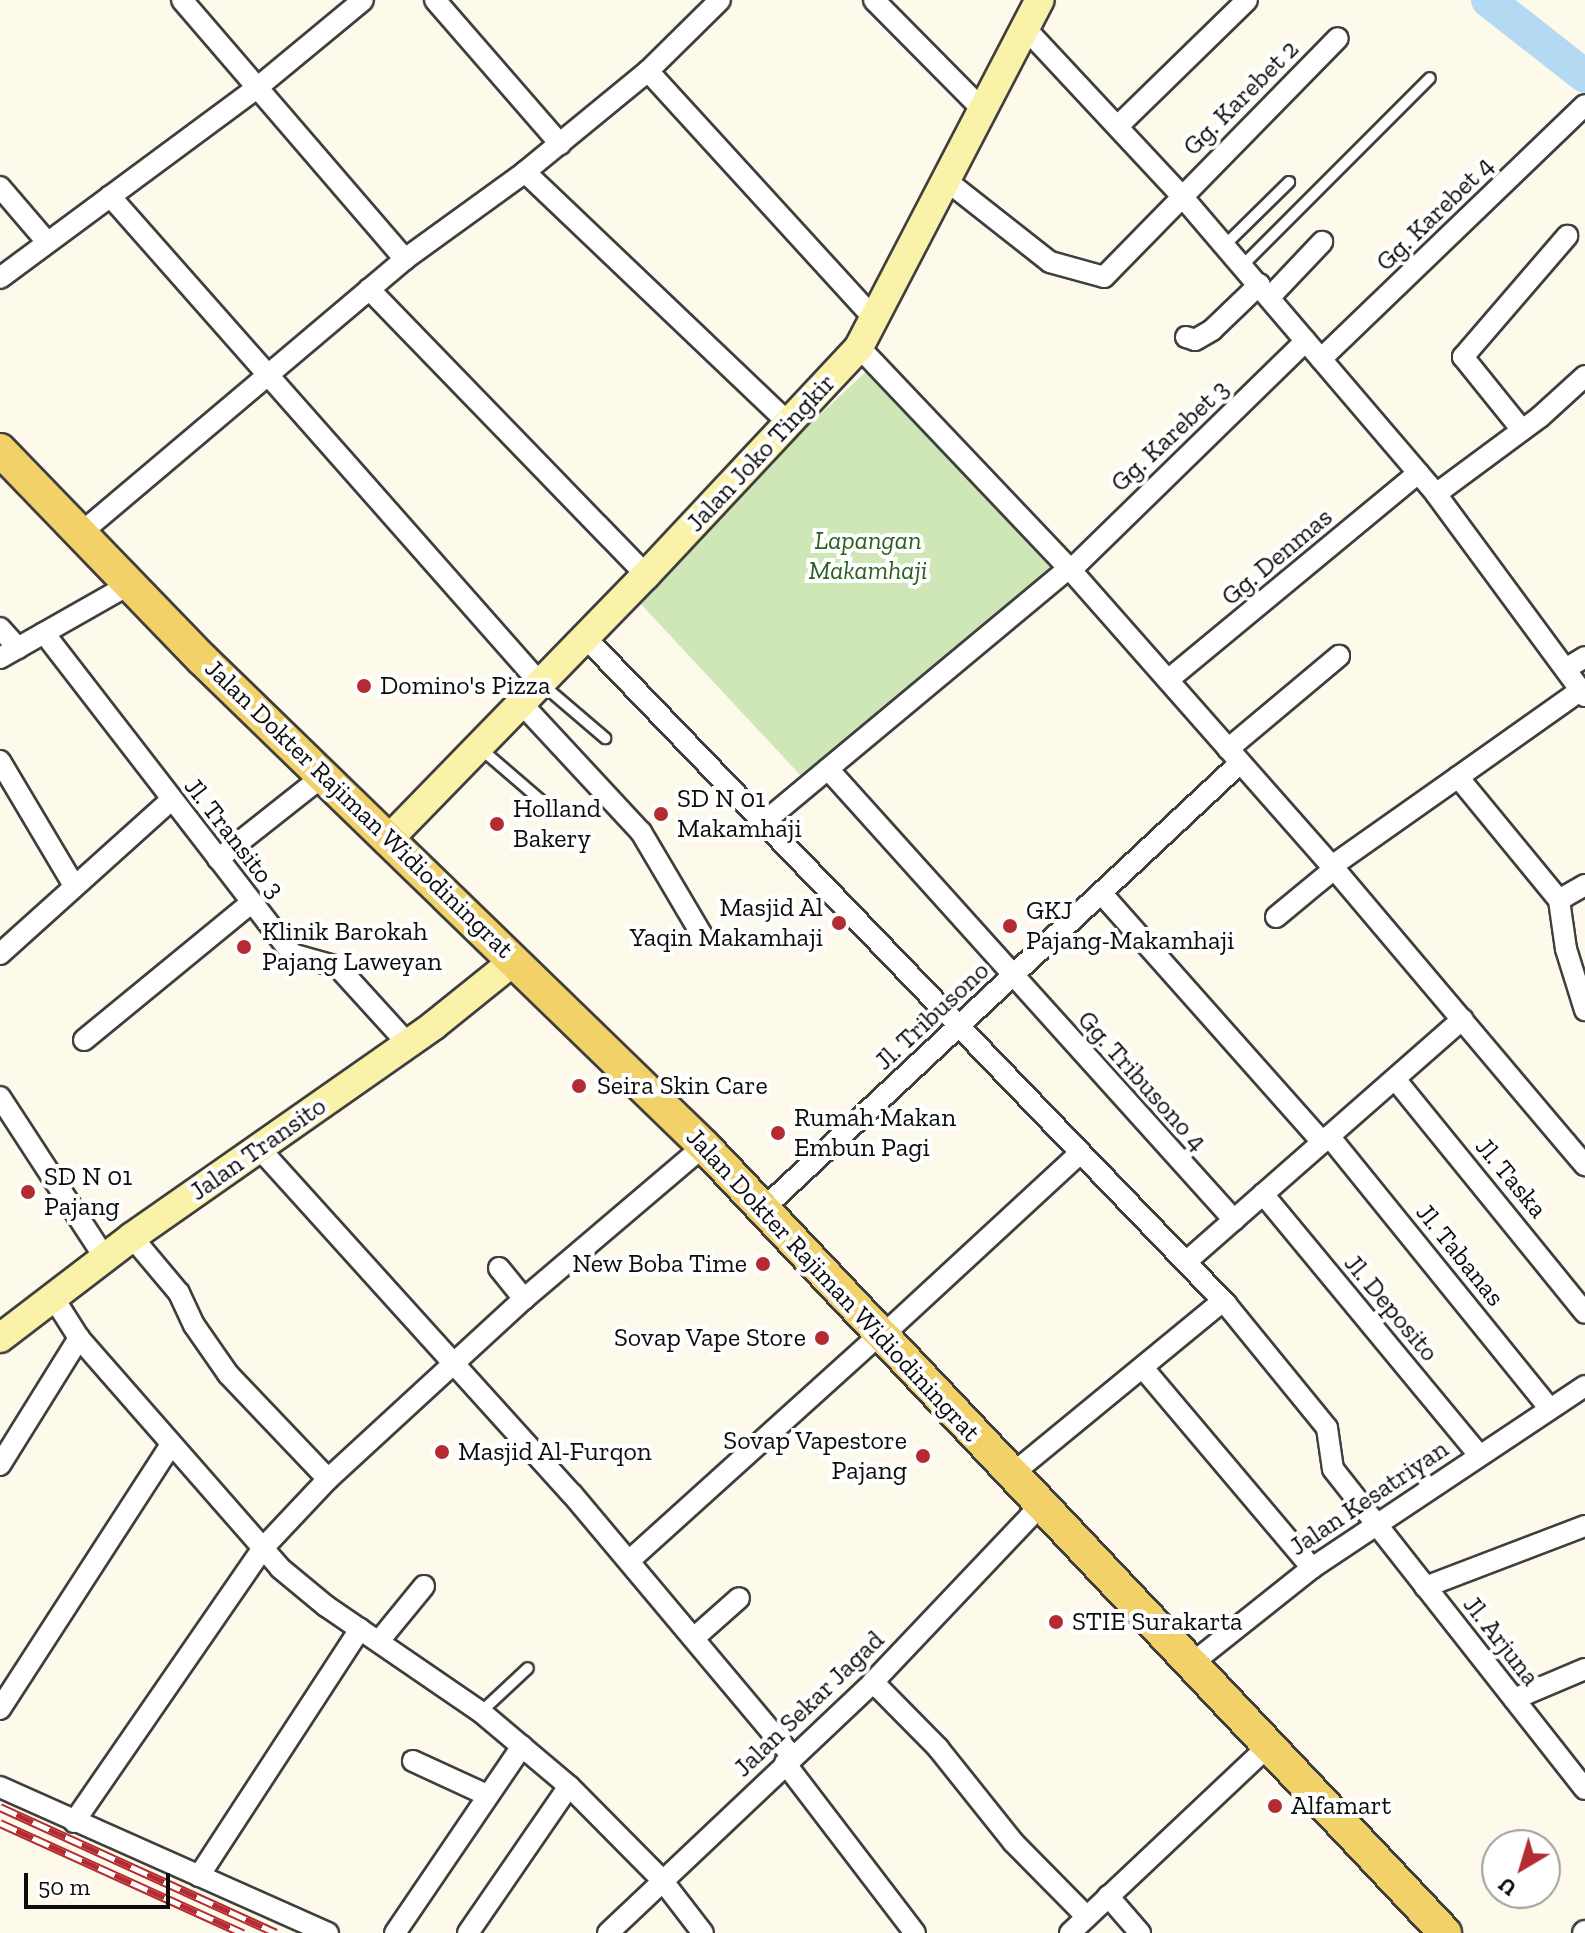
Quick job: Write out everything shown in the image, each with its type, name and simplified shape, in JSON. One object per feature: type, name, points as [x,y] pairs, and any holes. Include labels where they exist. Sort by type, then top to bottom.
[{"type":"main road","name":"Jalan Joko Tingkir","points":[[389,839],[586,638],[859,347],[876,321],[1040,0]]},
{"type":"main road","name":"Jalan Dokter Rajiman Widiodiningrat","points":[[0,450],[322,777],[515,960],[704,1146],[1266,1748],[1445,1933]]},
{"type":"main road","name":"Jalan Transito","points":[[0,1338],[132,1237],[408,1044],[515,960]]},
{"type":"street","points":[[182,0],[405,259]]},
{"type":"street","points":[[0,278],[258,87],[363,0]]},
{"type":"street","points":[[435,0],[560,144]]},
{"type":"street","points":[[874,0],[983,110]]},
{"type":"street","points":[[1118,126],[1247,0]]},
{"type":"street","points":[[81,533],[405,259],[525,172],[648,71],[709,4]]},
{"type":"street","points":[[1026,29],[1265,290],[1436,494],[1583,693],[1465,772],[1333,867],[1276,917]]},
{"type":"street","name":"Gg. Karebet 2","points":[[947,181],[1050,262],[1099,278],[1338,38]]},
{"type":"street","points":[[648,71],[876,321]]},
{"type":"street","name":"Gg. Karebet 4","points":[[1321,359],[1585,105]]},
{"type":"street","points":[[525,172],[790,424]]},
{"type":"street","points":[[0,187],[47,242]]},
{"type":"street","points":[[110,196],[267,376],[531,693],[641,832],[702,935]]},
{"type":"street","points":[[1522,430],[1463,357],[1567,236]]},
{"type":"street","points":[[1186,337],[1198,339],[1212,330],[1322,242]]},
{"type":"street","points":[[369,289],[646,575]]},
{"type":"street","name":"Gg. Karebet 3","points":[[763,823],[1070,569],[1306,341]]},
{"type":"street","points":[[859,347],[1070,569],[1333,867],[1585,1165]]},
{"type":"street","points":[[1436,494],[1522,430],[1585,376]]},
{"type":"street","name":"Gg. Denmas","points":[[1168,680],[1418,473]]},
{"type":"street","points":[[0,628],[9,653],[130,584]]},
{"type":"street","name":"Jl. Transito 3","points":[[44,633],[292,954],[338,967],[408,1044]]},
{"type":"street","name":"Jl. Arjuna","points":[[586,638],[956,1027],[1223,1301],[1322,1420],[1331,1439],[1331,1465],[1585,1789]]},
{"type":"street","name":"Jl. Tribusono","points":[[763,1209],[1102,894],[1234,756],[1339,656]]},
{"type":"street","points":[[1567,668],[1585,657]]},
{"type":"street","points":[[0,761],[73,884]]},
{"type":"street","name":"Gg. Tribusono 4","points":[[828,769],[1234,1220]]},
{"type":"street","points":[[1465,772],[1559,900],[1566,949],[1585,1010]]},
{"type":"street","points":[[218,859],[322,777]]},
{"type":"street","points":[[0,954],[73,884],[171,800]]},
{"type":"street","points":[[1559,900],[1585,885]]},
{"type":"street","name":"Jl. Tabanas","points":[[1102,894],[1326,1139],[1549,1408]]},
{"type":"street","points":[[84,1040],[251,903]]},
{"type":"street","points":[[1186,1262],[1463,1019]]},
{"type":"street","name":"Jl. Taska","points":[[1395,1079],[1585,1313]]},
{"type":"street","points":[[0,1097],[105,1258]]},
{"type":"street","points":[[74,1822],[262,1549],[328,1479],[455,1366],[524,1299],[704,1146]]},
{"type":"street","points":[[259,1148],[629,1561],[694,1638],[789,1759],[915,1933]]},
{"type":"street","points":[[629,1561],[1080,1153]]},
{"type":"street","name":"Jl. Deposito","points":[[1263,1194],[1479,1455]]},
{"type":"street","points":[[132,1237],[179,1293],[194,1325],[228,1374],[328,1479]]},
{"type":"street","points":[[499,1268],[524,1299]]},
{"type":"street","points":[[53,1297],[79,1338],[262,1549],[301,1586],[481,1712],[569,1786],[662,1880],[703,1933]]},
{"type":"street","points":[[1011,1475],[1223,1301]]},
{"type":"street","points":[[0,1465],[79,1338]]},
{"type":"street","points":[[1143,1368],[1312,1568]]},
{"type":"street","name":"Jalan Kesatriyan","points":[[1190,1665],[1312,1568],[1585,1386]]},
{"type":"street","points":[[0,1709],[171,1445]]},
{"type":"street","name":"Jalan Sekar Jagad","points":[[608,1933],[873,1682],[1040,1506]]},
{"type":"street","points":[[1425,1587],[1585,1526]]},
{"type":"street","points":[[379,1641],[424,1586]]},
{"type":"street","points":[[694,1638],[739,1598]]},
{"type":"street","points":[[199,1876],[360,1629]]},
{"type":"street","points":[[1514,1699],[1585,1669]]},
{"type":"street","points":[[873,1682],[938,1748],[1013,1842],[1087,1917]]},
{"type":"street","points":[[395,1933],[522,1746]]},
{"type":"street","points":[[1070,1933],[1266,1748]]},
{"type":"street","points":[[413,1761],[487,1795]]},
{"type":"street","points":[[468,1933],[569,1786]]},
{"type":"street","points":[[0,1787],[328,1933]]},
{"type":"street","points":[[1108,1896],[1140,1933]]},
{"type":"lane","points":[[1243,265],[1430,78]]},
{"type":"lane","points":[[1225,245],[1289,182]]},
{"type":"lane","points":[[531,693],[605,738]]},
{"type":"lane","points":[[478,746],[552,810]]},
{"type":"lane","points":[[481,1712],[528,1668]]},
{"type":"green space","name":"Lapangan Makamhaji","points":[[871,367],[1059,568],[817,793],[630,592]]},
{"type":"waterway","points":[[1488,0],[1585,76]]},
{"type":"railway","points":[[0,1807],[276,1933]]},
{"type":"railway","points":[[0,1823],[243,1933]]},
{"type":"place","name":"Domino's Pizza","points":[[364,686]]},
{"type":"place","name":"SD N 01 Makamhaji","points":[[661,814]]},
{"type":"place","name":"Holland Bakery","points":[[497,824]]},
{"type":"place","name":"Masjid Al Yaqin Makamhaji","points":[[839,923]]},
{"type":"place","name":"GKJ Pajang-Makamhaji","points":[[1010,926]]},
{"type":"place","name":"Klinik Barokah Pajang Laweyan","points":[[244,947]]},
{"type":"place","name":"Seira Skin Care","points":[[579,1086]]},
{"type":"place","name":"Rumah Makan Embun Pagi","points":[[778,1133]]},
{"type":"place","name":"SD N 01 Pajang","points":[[28,1192]]},
{"type":"place","name":"New Boba Time","points":[[763,1264]]},
{"type":"place","name":"Sovap Vape Store","points":[[822,1338]]},
{"type":"place","name":"Masjid Al-Furqon","points":[[442,1452]]},
{"type":"place","name":"Sovap Vapestore Pajang","points":[[923,1456]]},
{"type":"place","name":"STIE Surakarta","points":[[1056,1622]]},
{"type":"place","name":"Alfamart","points":[[1275,1806]]}]
